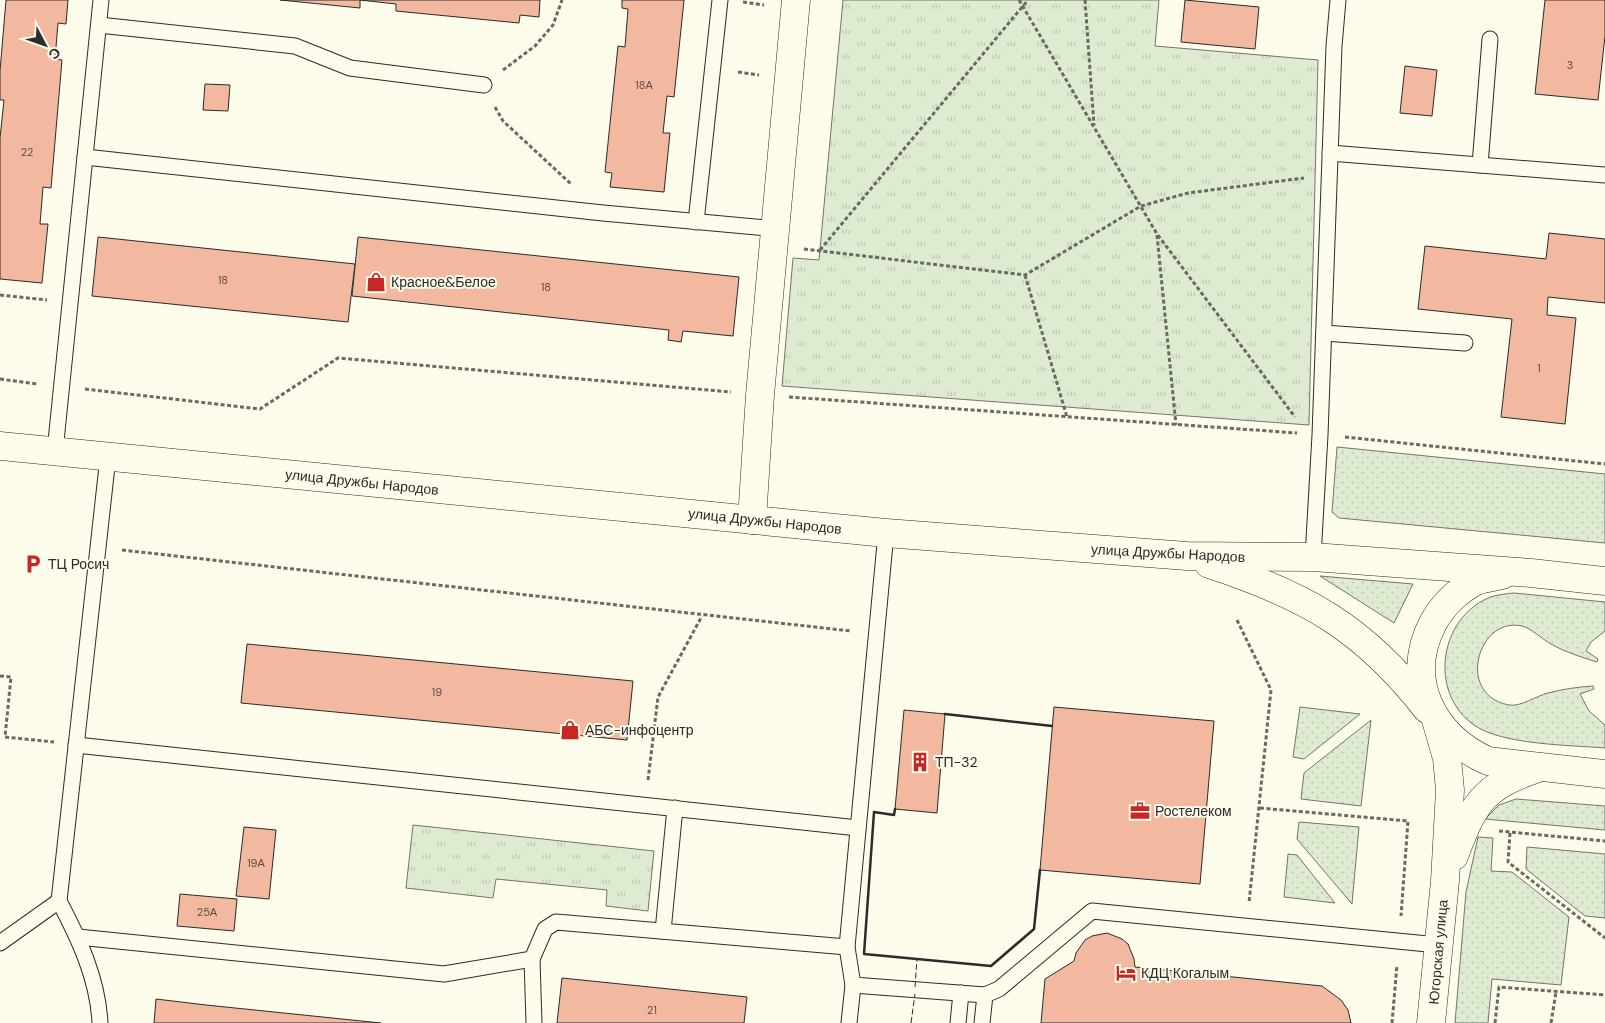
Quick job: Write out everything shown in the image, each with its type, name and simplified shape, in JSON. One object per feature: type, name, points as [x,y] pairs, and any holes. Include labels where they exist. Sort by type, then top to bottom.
[{"type":"main road","points":[[752,520],[760,395],[777,229],[796,0]]},
{"type":"main road","name":"улица Дружбы Народов","points":[[0,446],[886,533],[1187,556],[1314,557],[1531,572],[1605,581]]},
{"type":"main road","points":[[1187,556],[1280,589],[1342,624],[1390,666],[1436,720],[1447,758],[1450,790],[1444,881]]},
{"type":"main road","name":"улица Дружбы Народов","points":[[1531,572],[1507,574],[1477,581],[1456,594],[1438,613],[1427,635],[1421,660],[1422,685],[1436,720],[1454,741],[1474,755],[1488,761],[1605,774]]},
{"type":"main road","points":[[1444,881],[1468,819],[1476,806],[1490,790],[1510,777],[1538,768]]},
{"type":"main road","name":"Югорская улица","points":[[1431,1023],[1444,881]]},
{"type":"lane","points":[[55,451],[101,0]]},
{"type":"lane","points":[[696,222],[720,0]]},
{"type":"lane","points":[[1314,557],[1314,434],[1324,333],[1334,46],[1338,0]]},
{"type":"lane","points":[[98,25],[295,46],[350,68],[484,85]]},
{"type":"lane","points":[[1480,165],[1490,39]]},
{"type":"lane","points":[[1330,153],[1605,175]]},
{"type":"lane","points":[[85,157],[603,213],[777,229]]},
{"type":"lane","points":[[1324,333],[1465,344]]},
{"type":"lane","points":[[100,1023],[93,979],[78,937],[59,901],[108,457]]},
{"type":"lane","points":[[849,1023],[853,985],[847,948],[886,533]]},
{"type":"lane","points":[[76,745],[858,828]]},
{"type":"lane","points":[[663,931],[675,808]]},
{"type":"lane","points":[[0,943],[59,901]]},
{"type":"lane","points":[[853,985],[985,995],[999,990],[1092,911],[1247,924],[1438,945]]},
{"type":"lane","points":[[534,1023],[532,959],[545,929],[556,922],[847,948]]},
{"type":"lane","points":[[78,937],[444,974],[532,959]]},
{"type":"lane","points":[[958,1023],[961,993]]},
{"type":"lane","points":[[982,1023],[985,995]]},
{"type":"path","points":[[562,0],[554,25],[535,46],[484,85],[503,121],[603,213]]},
{"type":"path","points":[[1019,0],[1157,234],[1314,434]]},
{"type":"path","points":[[1028,0],[819,250],[1024,275],[1141,206],[1188,193],[1329,175]]},
{"type":"path","points":[[1086,0],[1094,125]]},
{"type":"path","points":[[712,69],[789,80]]},
{"type":"path","points":[[1157,234],[1176,425]]},
{"type":"path","points":[[1024,275],[1067,417]]},
{"type":"path","points":[[0,295],[70,303]]},
{"type":"path","points":[[0,379],[260,409],[338,358],[760,395],[1314,434],[1605,464]]},
{"type":"path","points":[[98,548],[877,634]]},
{"type":"path","points":[[644,806],[658,696],[702,616]]},
{"type":"path","points":[[1237,620],[1271,690],[1247,924]]},
{"type":"path","points":[[0,676],[10,677],[6,737],[76,745]]},
{"type":"path","points":[[1260,808],[1408,821],[1400,942],[1392,1023]]},
{"type":"path","points":[[1605,841],[1510,833],[1508,862],[1605,938]]},
{"type":"path","points":[[1495,1023],[1499,987],[1605,996]]},
{"type":"path","points":[[1552,1023],[1556,992]]},
{"type":"green space","points":[[843,0],[1159,0],[1155,46],[1318,60],[1309,425],[782,386],[793,258],[819,260]]},
{"type":"green space","points":[[1337,447],[1605,474],[1605,543],[1339,518],[1332,512]]},
{"type":"green space","points":[[1320,576],[1413,584],[1394,623]]},
{"type":"green space","points":[[1514,593],[1605,602],[1605,631],[1591,642],[1586,651],[1598,659],[1597,662],[1556,647],[1525,627],[1507,626],[1494,633],[1484,644],[1479,658],[1478,673],[1482,687],[1492,698],[1509,705],[1514,705],[1543,694],[1570,688],[1593,686],[1594,689],[1580,694],[1589,711],[1605,725],[1605,748],[1537,743],[1501,737],[1486,732],[1474,725],[1460,712],[1451,696],[1446,678],[1445,660],[1449,642],[1457,625],[1469,611],[1484,600]]},
{"type":"green space","points":[[1300,707],[1360,714],[1304,759],[1293,757]]},
{"type":"green space","points":[[1371,720],[1361,806],[1301,799],[1304,773]]},
{"type":"green space","points":[[1516,799],[1605,806],[1605,830],[1485,819],[1499,805]]},
{"type":"green space","points":[[1299,822],[1359,827],[1352,904],[1297,839]]},
{"type":"green space","points":[[413,825],[654,851],[648,911],[606,906],[607,890],[496,879],[493,898],[406,888]]},
{"type":"green space","points":[[1478,837],[1493,838],[1491,871],[1512,872],[1569,917],[1561,985],[1492,979],[1488,1023],[1455,1023],[1466,892]]},
{"type":"green space","points":[[1527,847],[1605,854],[1605,918],[1585,916],[1526,869]]},
{"type":"green space","points":[[1288,854],[1297,855],[1335,903],[1284,897]]},
{"type":"building","points":[[6,0],[68,0],[66,24],[58,23],[55,59],[62,60],[51,188],[43,187],[40,224],[48,224],[42,283],[0,279],[0,138],[4,100],[0,100],[0,71]]},
{"type":"building","points":[[280,0],[360,0],[360,8]]},
{"type":"building","points":[[360,0],[540,0],[539,17],[520,15],[519,23],[396,11],[396,4]]},
{"type":"building","points":[[622,0],[684,0],[674,97],[667,96],[663,133],[670,133],[664,192],[610,187],[612,173],[605,172],[618,46],[625,47],[628,9],[622,8]]},
{"type":"building","points":[[1185,0],[1259,7],[1255,49],[1181,42]]},
{"type":"building","points":[[1545,0],[1605,0],[1605,36],[1598,100],[1535,94]]},
{"type":"building","points":[[1405,66],[1437,70],[1432,116],[1400,113]]},
{"type":"building","points":[[205,84],[230,85],[228,111],[203,110]]},
{"type":"building","points":[[1549,233],[1605,239],[1605,303],[1548,297],[1547,315],[1576,318],[1565,424],[1501,417],[1512,319],[1418,309],[1425,246],[1546,259]]},
{"type":"building","points":[[98,237],[355,264],[348,322],[92,296]]},
{"type":"building","points":[[358,237],[739,277],[733,336],[683,331],[681,342],[668,340],[669,330],[352,296]]},
{"type":"building","points":[[247,644],[633,681],[627,740],[241,703]]},
{"type":"building","points":[[1054,707],[1214,721],[1200,884],[1040,870]]},
{"type":"building","name":"ТП-32","points":[[904,710],[945,714],[937,813],[895,809]]},
{"type":"building","points":[[244,827],[276,830],[269,899],[236,896]]},
{"type":"building","points":[[180,894],[237,899],[234,931],[177,926]]},
{"type":"building","name":"КДЦ Когалым","points":[[1107,933],[1122,939],[1128,944],[1135,967],[1322,986],[1341,1000],[1348,1010],[1351,1023],[1041,1023],[1045,979],[1074,961],[1076,953],[1085,940],[1092,936]]},
{"type":"building","points":[[562,978],[747,997],[744,1023],[557,1023]]},
{"type":"building","points":[[156,999],[206,1005],[381,1023],[154,1023]]},
{"type":"fence","points":[[915,987],[917,959]]},
{"type":"fence","points":[[911,1023],[915,994]]},
{"type":"wall","points":[[945,714],[1052,726]]},
{"type":"wall","points":[[895,809],[894,815],[874,812],[864,954],[991,966],[1034,929],[1040,870]]},
{"type":"place","name":"Красное&Белое","points":[[376,282]]},
{"type":"place","name":"ТЦ Росич","points":[[33,564]]},
{"type":"place","name":"АБС-инфоцентр","points":[[570,730]]},
{"type":"place","name":"ТП-32","points":[[920,762]]},
{"type":"place","name":"Ростелеком","points":[[1140,811]]},
{"type":"place","name":"КДЦ Когалым","points":[[1126,973]]}]
